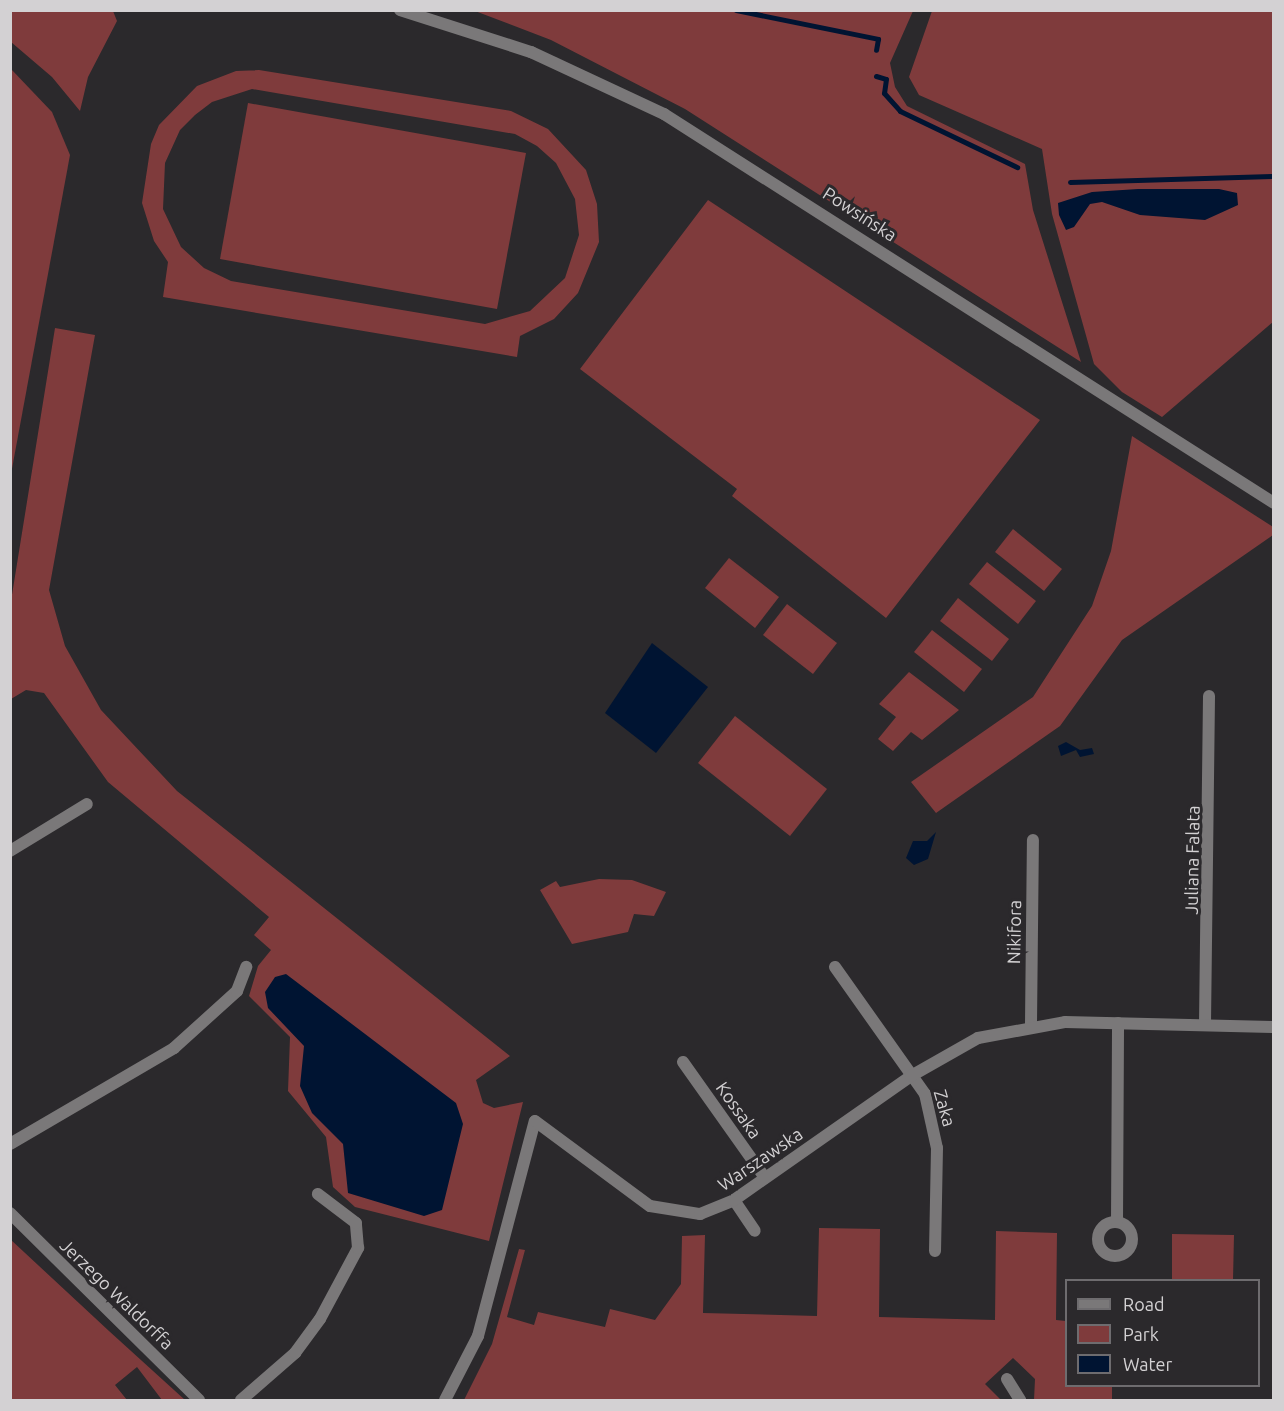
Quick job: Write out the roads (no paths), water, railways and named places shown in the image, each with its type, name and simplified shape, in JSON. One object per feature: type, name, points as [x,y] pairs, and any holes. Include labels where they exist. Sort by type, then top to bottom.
[{"type":"street","name":"Powsińska","points":[[400,10],[531,52],[684,125],[1274,503]]},
{"type":"street","name":"Juliana Falata","points":[[1205,1024],[1209,696]]},
{"type":"street","points":[[10,851],[87,804]]},
{"type":"street","name":"Nikifora","points":[[1031,1024],[1033,840]]},
{"type":"street","points":[[10,1144],[174,1048],[237,991],[246,967]]},
{"type":"street","name":"Zaka","points":[[835,967],[925,1094],[935,1138],[935,1251]]},
{"type":"street","points":[[1117,1222],[1118,1023]]},
{"type":"street","name":"Warszawska","points":[[445,1401],[478,1336],[535,1121],[620,1188],[660,1211],[700,1214],[734,1200],[911,1076],[978,1038],[1031,1024],[1274,1026]]},
{"type":"street","name":"Kossaka","points":[[683,1062],[765,1178]]},
{"type":"street","points":[[241,1401],[301,1344],[357,1248],[356,1222],[318,1194]]},
{"type":"street","points":[[734,1200],[754,1231]]},
{"type":"street","name":"Jerzego Waldorffa","points":[[10,1213],[199,1401]]},
{"type":"street","points":[[1006,1379],[1020,1401]]},
{"type":"water","points":[[1138,189],[1219,189],[1237,193],[1238,205],[1205,220],[1140,215],[1102,202],[1090,204],[1074,227],[1066,230],[1059,215],[1058,203],[1092,192]]},
{"type":"water","points":[[652,643],[708,687],[656,753],[605,713]]},
{"type":"water","points":[[1066,742],[1080,750],[1092,748],[1094,754],[1080,757],[1076,750],[1061,756],[1058,746]]},
{"type":"water","points":[[936,832],[928,859],[914,865],[906,858],[913,841],[927,841]]},
{"type":"water","points":[[286,974],[456,1103],[463,1124],[442,1210],[424,1216],[348,1193],[343,1144],[312,1113],[300,1086],[304,1046],[268,1008],[265,992],[275,977]]},
{"type":"waterway","points":[[736,10],[878,39],[876,50]]},
{"type":"waterway","points":[[876,76],[886,79],[884,93],[900,111],[1017,167]]},
{"type":"waterway","points":[[1070,182],[1274,176]]}]
